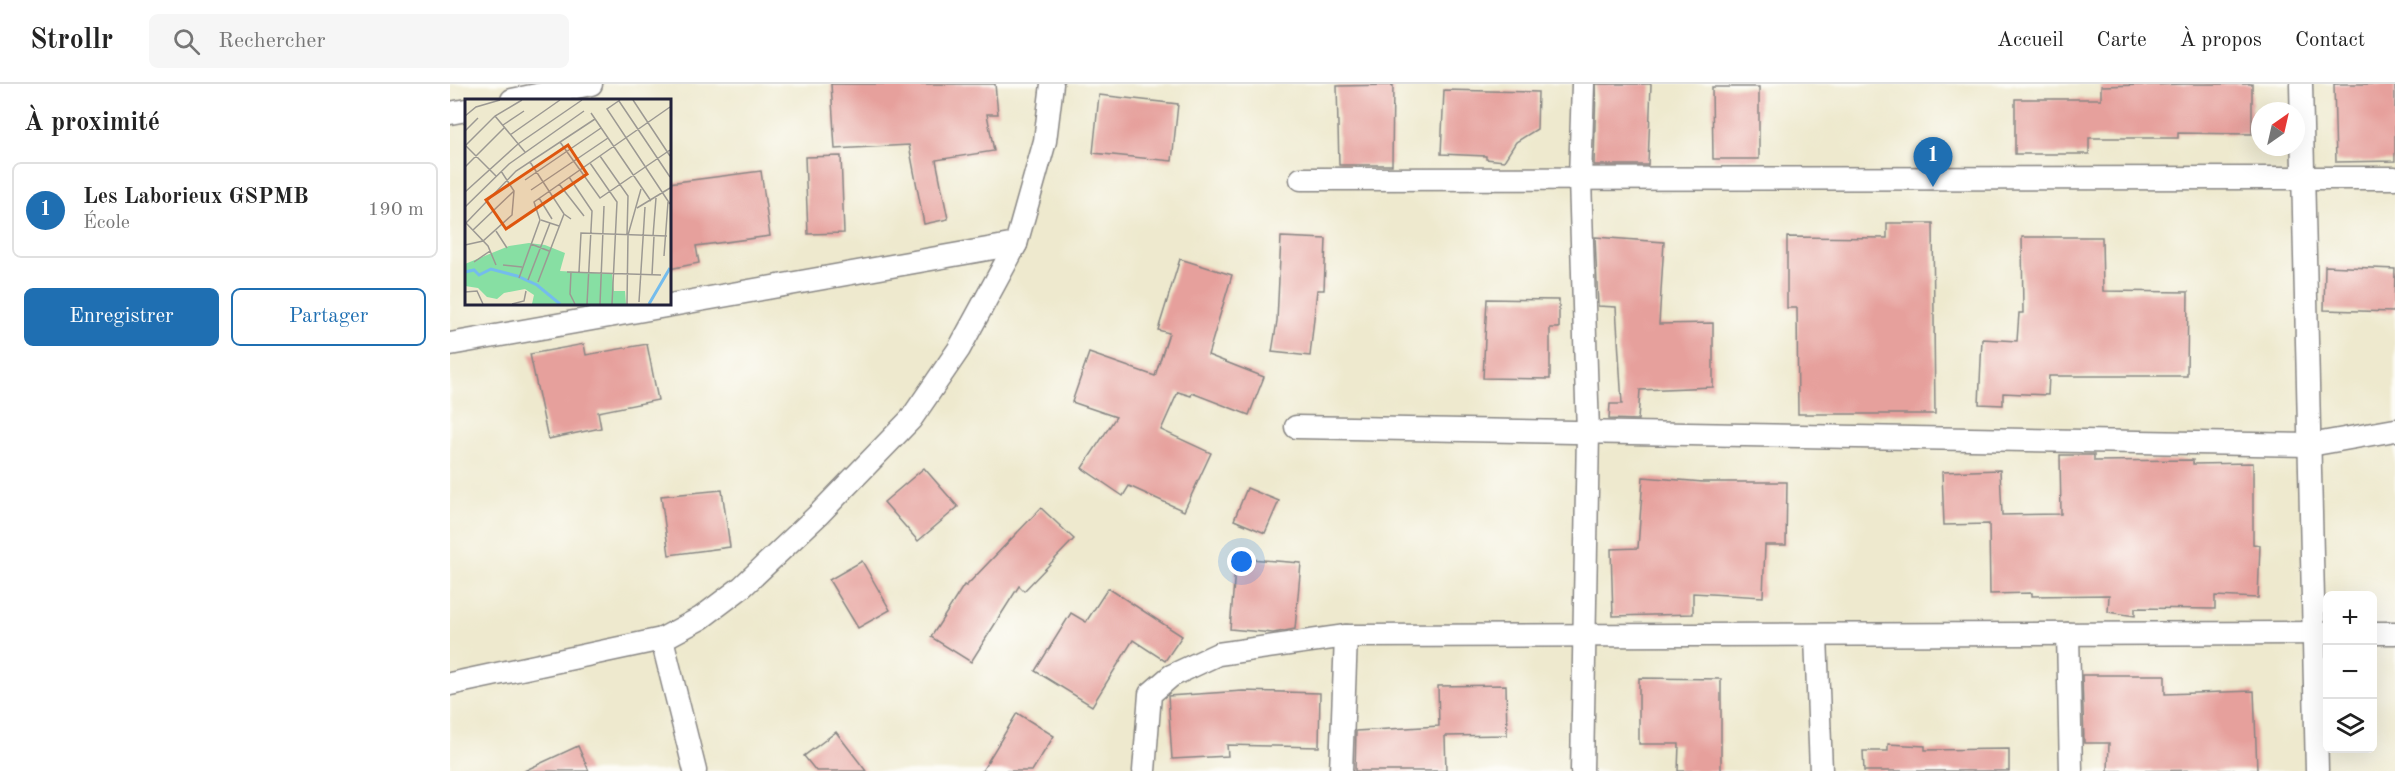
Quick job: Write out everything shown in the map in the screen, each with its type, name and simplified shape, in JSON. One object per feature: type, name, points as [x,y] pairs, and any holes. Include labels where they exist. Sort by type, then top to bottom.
[{"type":"street","points":[[517,99],[591,84]]},
{"type":"street","points":[[450,684],[662,639],[701,618],[742,587],[818,515],[911,419],[959,349],[1016,244],[1045,141],[1052,84]]},
{"type":"street","points":[[1582,771],[1588,432],[1580,179],[1583,84]]},
{"type":"street","points":[[2301,84],[2310,445],[2321,633],[2317,771]]},
{"type":"street","points":[[450,113],[465,110]]},
{"type":"street","points":[[1301,179],[2395,178]]},
{"type":"street","points":[[450,345],[1016,244]]},
{"type":"street","points":[[1296,427],[2310,445],[2395,430]]},
{"type":"street","points":[[1144,771],[1150,694],[1171,676],[1218,654],[1346,636],[2321,633]]},
{"type":"street","points":[[2377,633],[2395,633]]},
{"type":"street","points":[[1816,634],[1821,771]]},
{"type":"street","points":[[2068,634],[2071,771]]},
{"type":"street","points":[[1341,771],[1346,636]]},
{"type":"street","points":[[662,639],[695,771]]},
{"type":"building","points":[[831,84],[995,84],[998,114],[987,114],[994,151],[936,160],[948,219],[924,224],[909,145],[835,149]]},
{"type":"building","points":[[1596,84],[1651,84],[1648,165],[1594,165]]},
{"type":"building","points":[[2252,84],[2251,134],[2178,133],[2178,138],[2089,138],[2089,154],[2015,154],[2015,99],[2101,99],[2101,86]]},
{"type":"building","points":[[2334,84],[2395,84],[2395,161],[2336,162]]},
{"type":"building","points":[[1393,85],[1392,165],[1339,165],[1337,86]]},
{"type":"building","points":[[1712,87],[1759,87],[1759,159],[1713,159]]},
{"type":"building","points":[[1444,90],[1538,92],[1537,129],[1516,142],[1504,161],[1486,159],[1486,156],[1441,154]]},
{"type":"building","points":[[1099,95],[1178,104],[1172,161],[1093,153]]},
{"type":"building","points":[[841,156],[844,233],[808,234],[805,157]]},
{"type":"building","points":[[761,171],[770,236],[696,246],[699,263],[670,269],[670,183]]},
{"type":"building","points":[[1887,223],[1933,223],[1935,414],[1798,414],[1797,308],[1787,308],[1787,237],[1887,238]]},
{"type":"building","points":[[1281,237],[1326,239],[1324,290],[1317,290],[1310,356],[1272,352],[1277,321]]},
{"type":"building","points":[[1595,237],[1664,242],[1659,324],[1713,323],[1713,387],[1640,390],[1638,420],[1609,419],[1610,404],[1622,404],[1616,307],[1598,306]]},
{"type":"building","points":[[2022,237],[2102,237],[2103,291],[2188,292],[2187,376],[2049,376],[2048,395],[2003,393],[2003,405],[1979,404],[1982,339],[2017,341],[2019,313],[2023,313]]},
{"type":"building","points":[[1180,259],[1232,275],[1208,355],[1264,377],[1249,415],[1192,393],[1191,396],[1178,392],[1161,430],[1211,453],[1184,511],[1129,486],[1123,496],[1082,468],[1116,417],[1072,402],[1089,353],[1155,376],[1169,333],[1158,330]]},
{"type":"building","points":[[2325,266],[2395,269],[2394,312],[2324,310]]},
{"type":"building","points":[[1487,299],[1559,300],[1559,328],[1550,328],[1550,379],[1483,378]]},
{"type":"building","points":[[584,344],[586,355],[647,344],[658,400],[598,412],[601,428],[548,439],[530,354]]},
{"type":"building","points":[[2060,455],[2094,455],[2094,461],[2193,460],[2193,464],[2253,463],[2253,544],[2260,545],[2258,598],[2215,596],[2215,609],[2135,608],[2135,616],[2108,612],[2109,595],[1990,594],[1989,524],[1944,525],[1942,472],[2000,470],[2002,515],[2061,514]]},
{"type":"building","points":[[924,468],[958,507],[918,541],[884,502]]},
{"type":"building","points":[[1643,477],[1703,482],[1787,482],[1786,545],[1765,545],[1763,597],[1693,593],[1693,614],[1613,616],[1611,549],[1638,548]]},
{"type":"building","points":[[1247,488],[1279,501],[1265,533],[1234,520]]},
{"type":"building","points":[[722,490],[730,547],[669,555],[661,496]]},
{"type":"building","points":[[1041,508],[1074,539],[1024,591],[1019,586],[971,662],[931,637],[964,585],[966,586]]},
{"type":"building","points":[[1236,558],[1301,563],[1295,629],[1273,633],[1230,629]]},
{"type":"building","points":[[862,561],[890,610],[858,628],[829,580]]},
{"type":"building","points":[[1108,588],[1182,636],[1165,661],[1133,640],[1092,706],[1035,671],[1071,613],[1086,622]]},
{"type":"building","points":[[2082,675],[2165,675],[2165,694],[2254,691],[2257,770],[2108,771],[2109,743],[2084,743]]},
{"type":"building","points":[[1639,678],[1721,679],[1721,771],[1678,771],[1679,744],[1639,744]]},
{"type":"building","points":[[1506,685],[1507,735],[1445,736],[1446,771],[1355,771],[1356,731],[1439,726],[1438,686]]},
{"type":"building","points":[[1243,691],[1320,693],[1319,747],[1227,745],[1228,756],[1172,759],[1168,696]]},
{"type":"building","points":[[1017,713],[1054,736],[1032,771],[982,771]]},
{"type":"building","points":[[836,732],[866,771],[816,771],[804,756]]},
{"type":"building","points":[[1888,744],[1925,746],[1925,750],[2009,749],[2009,771],[1864,771],[1863,751],[1888,751]]},
{"type":"building","points":[[578,746],[589,771],[524,771]]},
{"type":"place","name":"Les Laborieux GSPMB","points":[[1933,187]]}]
